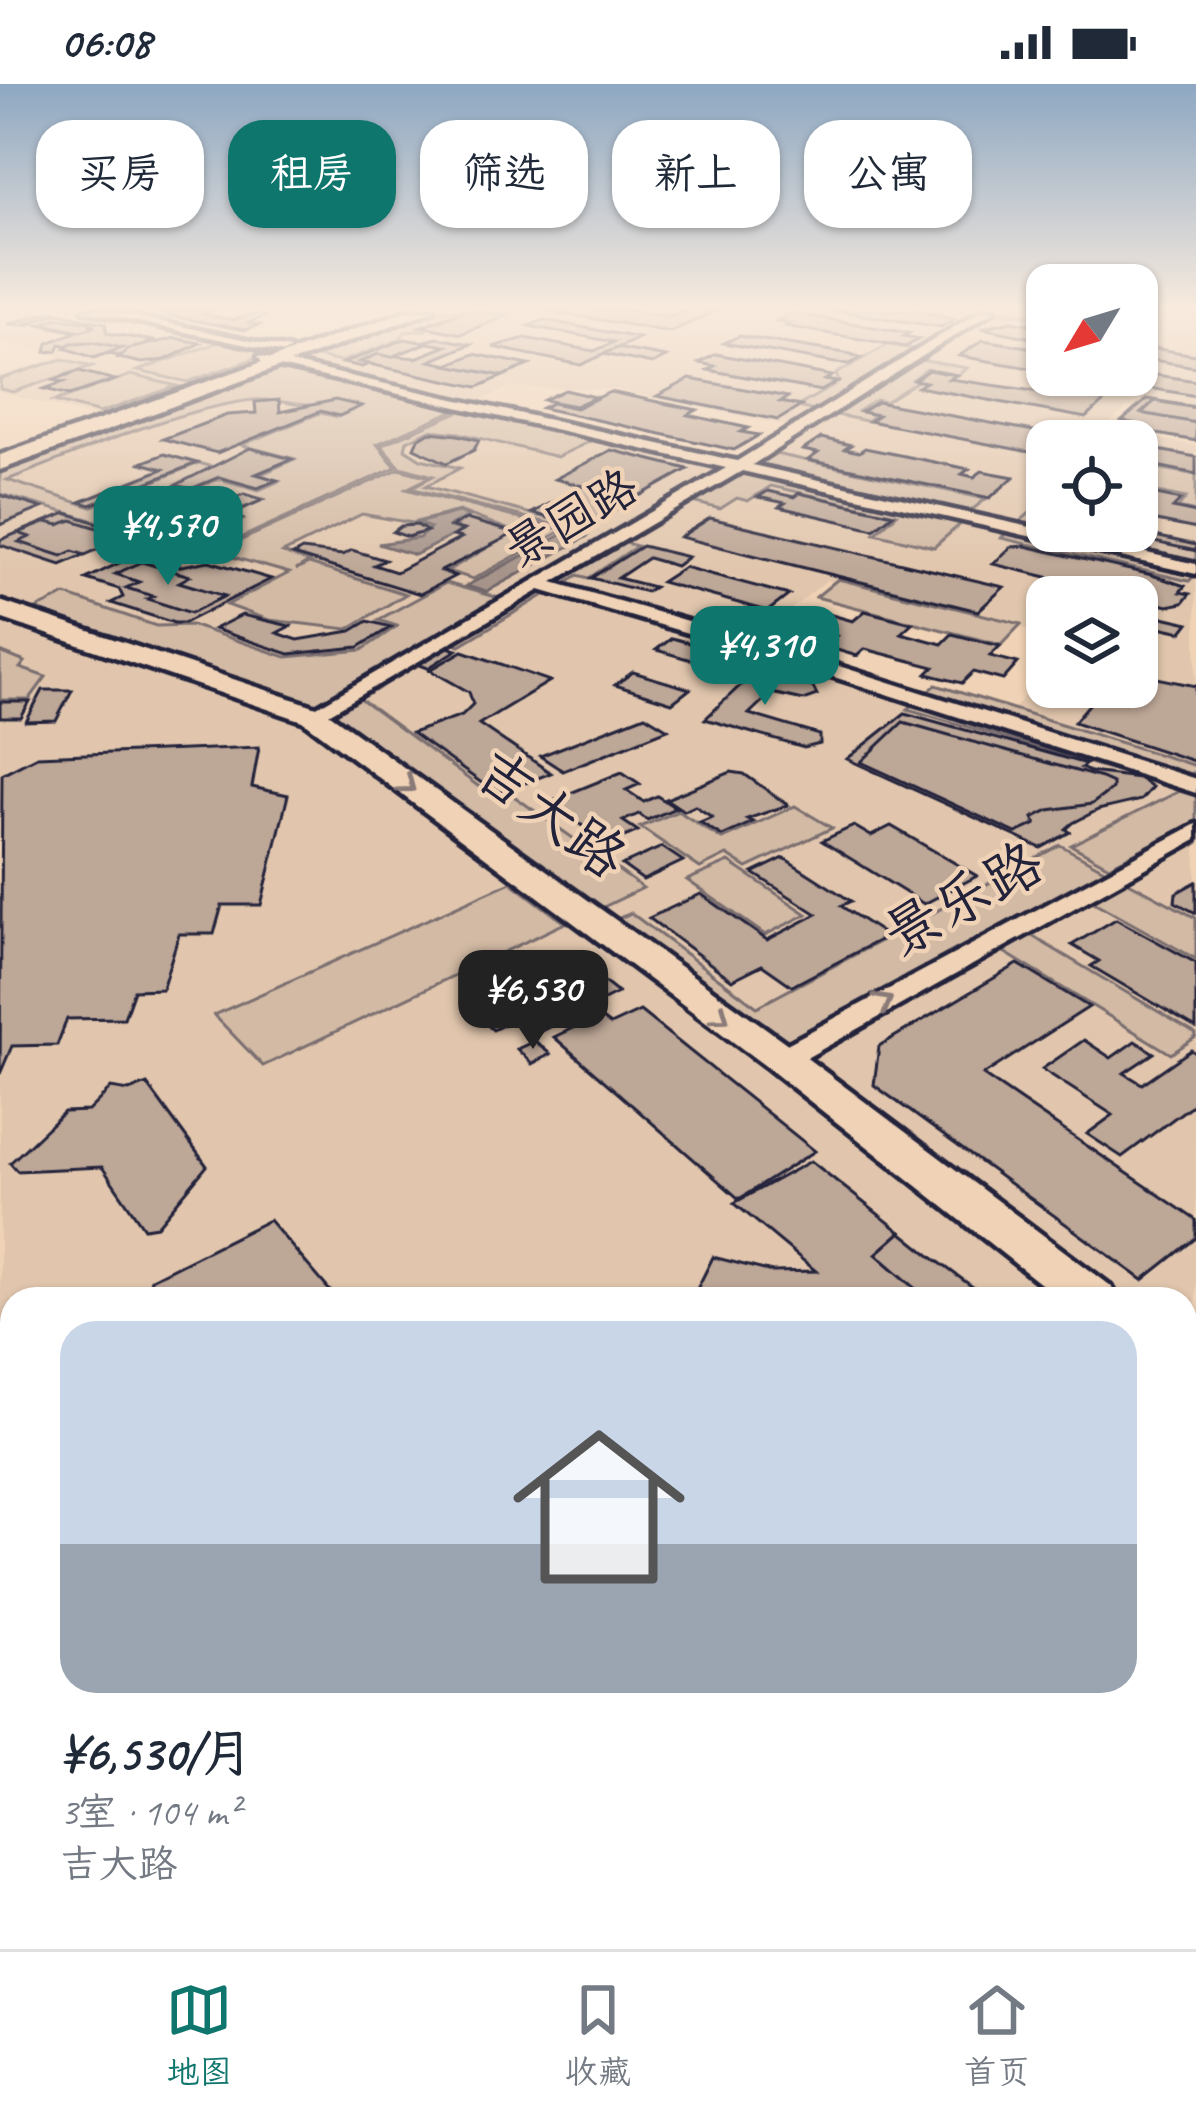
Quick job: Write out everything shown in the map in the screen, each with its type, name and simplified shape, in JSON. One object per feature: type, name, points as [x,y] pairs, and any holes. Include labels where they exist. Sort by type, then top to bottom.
[{"type":"main road","points":[[0,452],[160,397]]},
{"type":"main road","points":[[0,463],[172,397]]},
{"type":"main road","name":"吉大路","points":[[0,609],[313,715],[782,1059],[1078,1287]]},
{"type":"main road","points":[[1024,1245],[1060,1287]]},
{"type":"street","points":[[443,397],[737,468],[1196,569]]},
{"type":"street","name":"景园路","points":[[313,715],[850,397]]},
{"type":"street","points":[[536,583],[794,658],[1196,786]]},
{"type":"street","name":"景乐路","points":[[782,1059],[1196,830]]},
{"type":"shaded area","points":[[20,397],[154,397],[98,417]]},
{"type":"shaded area","points":[[66,397],[146,397],[100,413],[54,401]]},
{"type":"shaded area","points":[[183,397],[488,397],[471,405],[737,468],[797,428],[652,397],[1140,397],[1113,420],[1026,420],[1026,552],[1158,552],[1158,439],[1196,446],[1196,1287],[0,1287],[0,463]],"holes":[[[1026,576],[1158,576],[1158,708],[1026,708],[1026,695],[1008,716],[927,689],[916,697],[748,644],[827,580],[1026,629]]]},
{"type":"shaded area","points":[[193,397],[417,397],[464,406],[377,444],[396,467],[212,551],[189,544],[243,520],[231,515],[264,499],[246,497],[182,507],[123,494],[199,463],[216,468],[175,486],[191,490],[219,479],[259,490],[279,481],[260,475],[295,459],[241,445],[320,413],[338,417],[362,406],[260,400],[221,405],[128,433],[7,480],[91,507],[103,502],[138,514],[110,525],[0,494],[0,465]]},
{"type":"shaded area","points":[[814,397],[847,397],[822,413],[800,405]]},
{"type":"shaded area","points":[[852,397],[893,397],[876,400],[859,411],[874,415],[866,421],[827,413]]},
{"type":"shaded area","points":[[1147,397],[1196,397],[1196,405]]},
{"type":"shaded area","points":[[469,407],[597,438],[557,457],[430,430],[407,441],[405,449],[421,459],[460,468],[426,486],[573,525],[567,528],[410,488],[433,476],[400,467],[381,445]]},
{"type":"shaded area","points":[[771,453],[986,499],[964,516],[746,468]]},
{"type":"shaded area","points":[[1158,468],[1196,475],[1196,512],[1178,508],[1186,498],[1158,492]]},
{"type":"shaded area","points":[[399,469],[430,477],[406,489],[563,530],[473,579],[447,571],[515,532],[459,511],[412,523],[362,514],[283,553],[309,562],[296,570],[309,564],[406,594],[348,629],[269,620],[227,605],[289,573],[215,552]]},
{"type":"shaded area","points":[[739,469],[964,521],[934,547],[875,533],[897,514],[771,486],[748,501],[737,498],[720,509],[685,500]]},
{"type":"shaded area","points":[[458,512],[470,516],[450,526],[461,531],[415,555],[378,544],[419,538],[430,528],[417,523]]},
{"type":"shaded area","points":[[1026,516],[1026,544],[1001,538]]},
{"type":"shaded area","points":[[567,532],[586,537],[486,592],[466,586]]},
{"type":"shaded area","points":[[1158,538],[1196,546],[1196,574],[1189,581],[1062,552],[1158,552]]},
{"type":"shaded area","points":[[614,540],[637,546],[589,578],[578,575],[460,645],[445,640]]},
{"type":"shaded area","points":[[838,579],[1021,624],[1001,645],[816,597]]},
{"type":"shaded area","points":[[446,583],[502,599],[313,711],[25,614],[66,595],[156,626],[191,625],[286,657],[362,650],[397,626],[378,620]]},
{"type":"shaded area","points":[[0,652],[25,662],[20,668],[46,677],[29,700],[0,700]]},
{"type":"shaded area","points":[[936,685],[1196,766],[1196,771],[1166,786],[908,709]]},
{"type":"shaded area","points":[[356,696],[497,800],[511,794],[643,888],[593,912],[322,715]]},
{"type":"shaded area","points":[[1196,783],[1196,821],[1109,866],[1071,845]]},
{"type":"shaded area","points":[[795,806],[832,828],[747,868],[727,855],[700,868],[640,827],[678,811],[722,839]]},
{"type":"shaded area","points":[[1060,845],[1106,870],[781,1050],[607,923],[631,913],[757,1007]]},
{"type":"shaded area","points":[[729,862],[807,914],[765,935],[687,880]]},
{"type":"shaded area","points":[[1125,880],[1196,918],[1196,959],[1090,900]]},
{"type":"shaded area","points":[[511,882],[565,923],[263,1066],[214,1015]]},
{"type":"shaded area","points":[[1027,933],[1196,1037],[1171,1054],[999,949]]},
{"type":"building","points":[[550,397],[595,397],[575,406],[544,400]]},
{"type":"building","points":[[599,397],[634,397],[697,410],[688,415],[748,428],[741,432],[759,435],[734,450],[542,408],[552,403],[576,408]]},
{"type":"building","points":[[662,397],[788,397],[780,402],[801,406],[778,420]]},
{"type":"building","points":[[972,397],[1077,397],[1105,401],[1086,418]]},
{"type":"building","points":[[1147,399],[1196,407],[1196,441],[1158,434],[1158,420],[1123,420]]},
{"type":"building","points":[[279,400],[280,412],[335,400],[361,406],[339,416],[321,411],[217,453],[163,439],[227,415],[256,413],[255,402]]},
{"type":"building","points":[[1155,401],[1196,408],[1196,423],[1141,413]]},
{"type":"building","points":[[877,402],[1026,430],[1026,451],[869,421],[878,415],[861,412]]},
{"type":"building","points":[[430,432],[479,440],[474,450],[447,463],[414,448]]},
{"type":"building","points":[[821,438],[851,445],[845,449],[859,452],[865,448],[969,469],[962,474],[974,477],[982,471],[1014,477],[990,498],[808,460],[818,453],[803,450]]},
{"type":"building","points":[[250,448],[292,459],[256,474],[277,480],[258,488],[219,477],[191,489],[176,485]]},
{"type":"building","points":[[611,450],[688,469],[583,527],[532,513],[583,486],[555,479]]},
{"type":"building","points":[[1158,450],[1196,457],[1196,474],[1158,466]]},
{"type":"building","points":[[164,454],[197,463],[91,505],[80,502],[163,469],[141,463]]},
{"type":"building","points":[[768,491],[794,497],[799,493],[893,514],[874,529],[779,507],[785,503],[758,497]]},
{"type":"building","points":[[244,494],[263,500],[228,515],[216,511],[196,520],[156,508],[142,513],[109,503],[127,496],[167,508],[219,505]]},
{"type":"building","points":[[0,495],[42,508],[0,525]]},
{"type":"building","points":[[1158,495],[1181,500],[1173,508],[1196,513],[1196,529],[1158,521]]},
{"type":"building","points":[[155,508],[196,521],[216,512],[241,519],[192,541],[126,520]]},
{"type":"building","points":[[66,513],[133,534],[61,565],[0,545],[0,540]]},
{"type":"building","points":[[710,518],[1004,587],[978,611],[680,537]]},
{"type":"building","points":[[466,519],[515,533],[441,571],[455,576],[420,594],[293,555],[302,550],[342,555],[352,550],[385,560],[374,565],[396,572],[461,538],[453,536],[464,530],[451,527]]},
{"type":"building","points":[[72,520],[114,533],[103,538],[114,542],[85,555],[73,551],[62,556],[19,542],[30,537],[18,533],[47,522],[59,525]]},
{"type":"building","points":[[417,525],[427,531],[408,537],[393,532],[401,526]]},
{"type":"building","points":[[1158,537],[1196,545],[1196,551],[1158,543]]},
{"type":"building","points":[[642,546],[688,557],[676,566],[648,558],[618,578],[654,587],[646,592],[591,578]]},
{"type":"building","points":[[1025,546],[1026,552],[1051,552],[1155,576],[1043,576],[993,564],[1011,547]]},
{"type":"building","points":[[136,555],[176,567],[209,561],[271,579],[184,623],[174,623],[111,603],[123,597],[119,589],[86,579]]},
{"type":"building","points":[[142,562],[190,576],[179,582],[225,596],[191,613],[147,599],[153,596],[126,588],[139,582],[115,574]]},
{"type":"building","points":[[684,567],[789,595],[768,611],[661,582]]},
{"type":"building","points":[[1158,577],[1185,586],[1180,592],[1190,594],[1183,603],[1158,604]]},
{"type":"building","points":[[865,611],[912,623],[901,633],[942,644],[952,634],[1000,646],[990,656],[1018,663],[1003,680],[973,672],[962,683],[927,674],[934,667],[865,649],[857,656],[823,646],[836,636],[803,627],[821,612],[853,621]]},
{"type":"building","points":[[242,615],[290,626],[277,633],[298,640],[351,631],[368,621],[391,627],[359,647],[289,654],[214,629]]},
{"type":"building","points":[[1158,616],[1189,623],[1182,632],[1158,627]]},
{"type":"building","points":[[672,638],[738,657],[723,669],[656,650]]},
{"type":"building","points":[[438,644],[457,650],[428,668],[409,661]]},
{"type":"building","points":[[463,651],[550,681],[479,724],[551,773],[497,794],[412,733],[462,715],[473,704],[469,692],[430,670]]},
{"type":"building","points":[[763,664],[780,669],[775,677],[813,687],[817,695],[803,700],[771,693],[749,714],[820,735],[820,744],[804,748],[705,719]]},
{"type":"building","points":[[633,672],[690,689],[672,703],[615,685]]},
{"type":"building","points":[[1158,678],[1196,686],[1196,762],[1074,722],[1086,708],[1158,708]]},
{"type":"building","points":[[43,690],[72,690],[56,721],[26,722]]},
{"type":"building","points":[[0,702],[30,702],[21,718],[0,718]]},
{"type":"building","points":[[905,713],[1086,764],[1081,768],[1090,772],[1138,778],[1152,787],[1141,800],[1098,810],[1073,823],[1066,829],[1070,832],[1041,848],[847,759]]},
{"type":"building","points":[[645,715],[668,729],[563,771],[540,756]]},
{"type":"building","points":[[903,722],[1101,778],[1112,783],[1112,789],[1092,804],[1049,810],[1033,818],[1036,824],[1016,833],[861,762]]},
{"type":"building","points":[[259,747],[252,787],[288,795],[261,905],[222,905],[214,934],[179,934],[162,989],[134,990],[124,1018],[67,1019],[57,1045],[12,1046],[0,1074],[2,774],[37,756]]},
{"type":"building","points":[[622,772],[640,784],[626,790],[644,802],[657,796],[676,808],[647,820],[639,814],[623,821],[638,831],[609,844],[548,802]]},
{"type":"building","points":[[731,772],[744,774],[788,805],[747,819],[753,822],[722,836],[700,822],[712,817],[695,806],[684,811],[666,799]]},
{"type":"building","points":[[854,826],[871,836],[891,826],[977,876],[924,904],[822,841]]},
{"type":"building","points":[[662,847],[683,861],[643,880],[622,865]]},
{"type":"building","points":[[784,858],[851,901],[841,906],[887,936],[792,986],[762,965],[732,980],[649,918],[701,894],[767,940],[817,914],[753,873]]},
{"type":"building","points":[[1196,882],[1196,913],[1175,902],[1176,893]]},
{"type":"building","points":[[1116,919],[1196,963],[1196,1028],[1091,966],[1099,961],[1072,945]]},
{"type":"building","points":[[576,960],[618,993],[537,1033],[520,1018],[574,992],[549,972]]},
{"type":"building","points":[[1018,964],[1089,1007],[983,1075],[1196,1220],[1196,1238],[1143,1280],[874,1085],[879,1046]]},
{"type":"building","points":[[494,994],[521,1016],[493,1030],[467,1007]]},
{"type":"building","points":[[640,1011],[815,1151],[739,1199],[554,1037],[598,1016],[610,1025]]},
{"type":"building","points":[[1084,1040],[1111,1058],[1135,1041],[1154,1053],[1124,1073],[1142,1084],[1191,1050],[1196,1053],[1196,1102],[1122,1157],[1087,1134],[1113,1115],[1042,1069]]},
{"type":"building","points":[[535,1041],[550,1054],[532,1064],[517,1049]]},
{"type":"building","points":[[147,1084],[207,1166],[157,1226],[144,1228],[102,1167],[17,1171],[10,1163],[64,1112],[88,1111],[111,1088],[129,1091]]},
{"type":"building","points":[[811,1161],[901,1232],[876,1254],[914,1287],[698,1287],[713,1257],[772,1272],[816,1271],[734,1203]]},
{"type":"building","points":[[269,1220],[327,1287],[149,1287],[151,1279]]},
{"type":"building","points":[[901,1232],[973,1287],[914,1287],[876,1254]]}]
